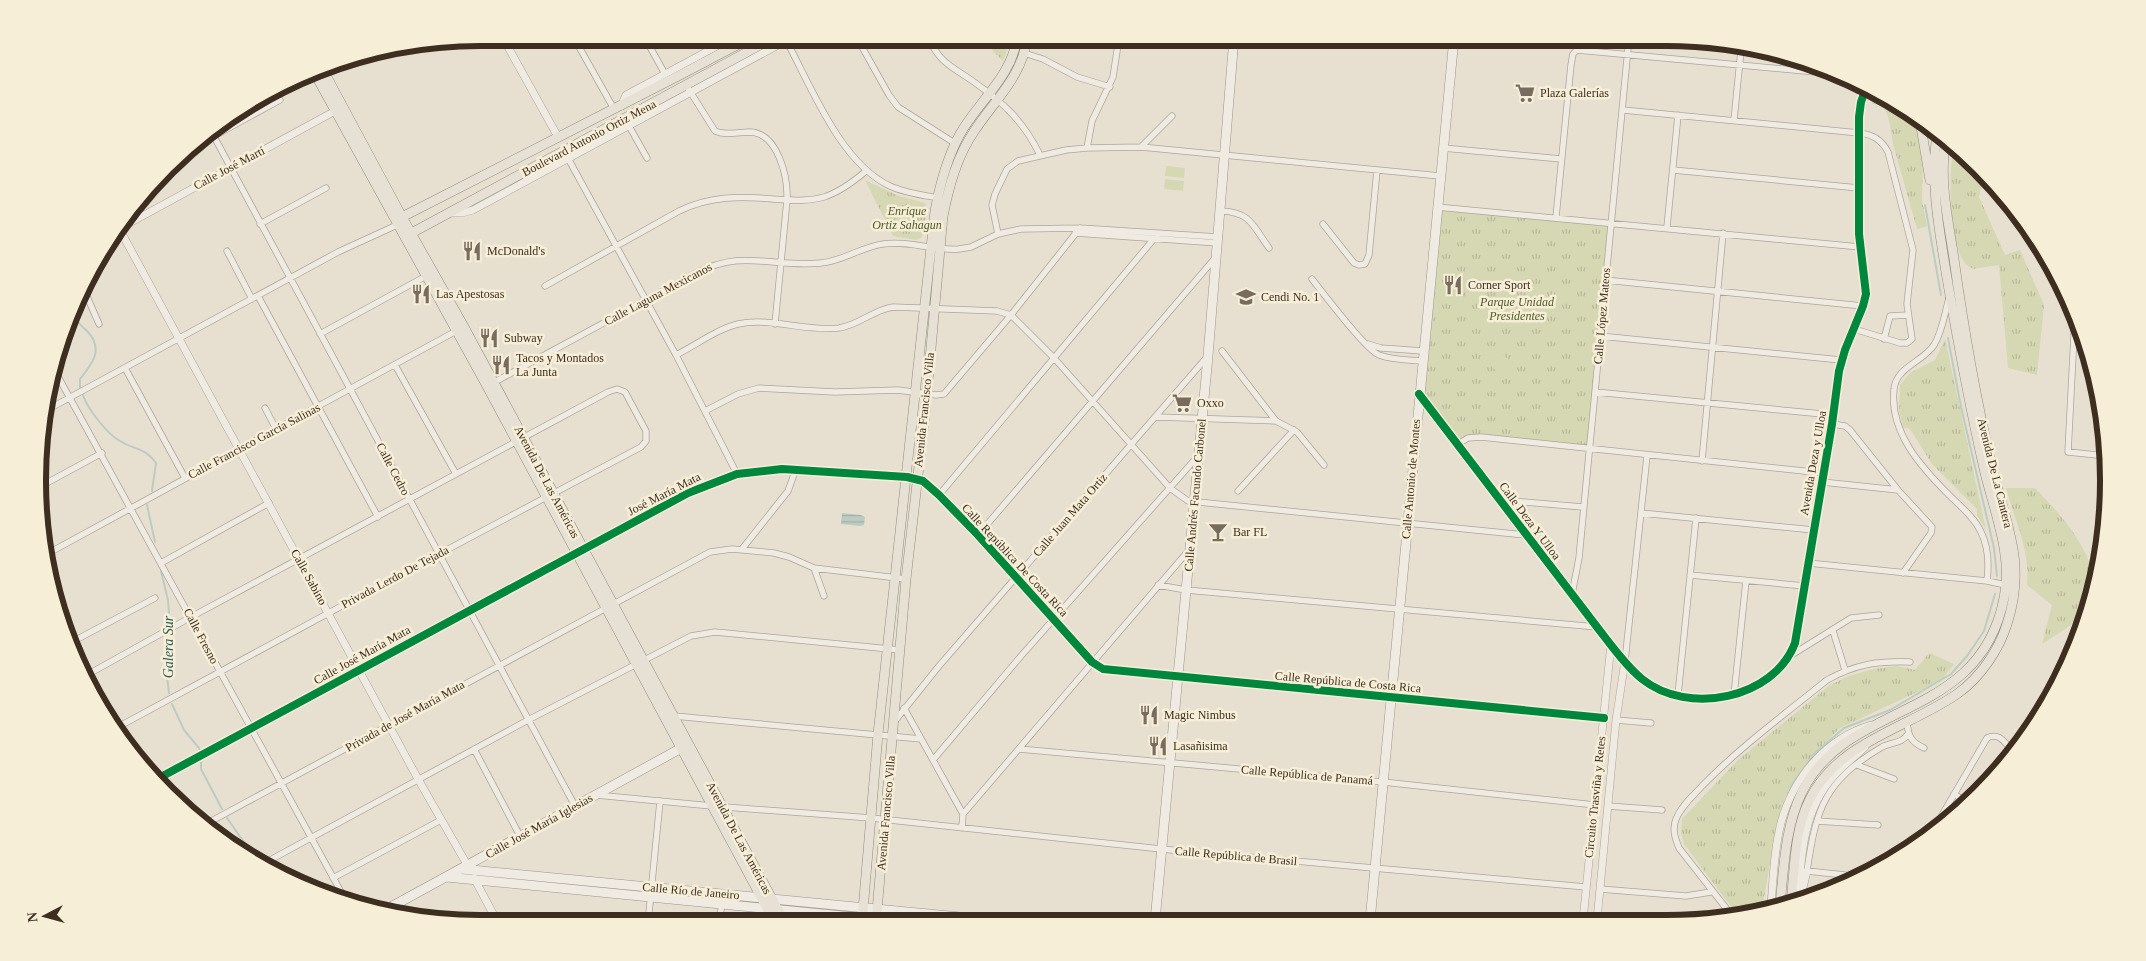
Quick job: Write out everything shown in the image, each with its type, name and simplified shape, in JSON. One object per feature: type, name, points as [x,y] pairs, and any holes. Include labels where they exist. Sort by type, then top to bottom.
[{"type":"main road","name":"Boulevard Antonio Ortiz Mena","points":[[399,221],[735,46]]},
{"type":"main road","name":"Boulevard Antonio Ortiz Mena","points":[[407,235],[566,155],[688,89],[760,46]]},
{"type":"main road","name":"Avenida Francisco Villa","points":[[878,915],[906,579],[926,394],[935,248],[944,172],[955,144],[971,117],[1005,70],[1014,46]]},
{"type":"main road","name":"Avenida Francisco Villa","points":[[942,199],[964,148],[1012,80],[1026,46]]},
{"type":"main road","name":"Calle Andrés Facundo Carbonel","points":[[1156,915],[1208,356],[1233,46]]},
{"type":"main road","name":"Calle Antonio de Montes","points":[[1371,915],[1406,523],[1453,46]]},
{"type":"main road","name":"Avenida De Las Américas","points":[[325,75],[399,221]]},
{"type":"main road","name":"Avenida De Las Américas","points":[[317,78],[491,384],[685,746],[722,807],[772,899],[774,915]]},
{"type":"main road","points":[[1922,130],[1935,195]]},
{"type":"main road","name":"Avenida De La Cantera","points":[[1781,899],[1789,830],[1796,806],[1805,786],[1825,760],[1844,744],[1944,689],[1964,673],[1981,656],[1992,639],[2002,610],[2006,584],[2001,537],[1973,420],[1950,294],[1935,195],[1934,163],[1936,141]]},
{"type":"main road","name":"Avenida De La Cantera","points":[[1792,896],[1798,840],[1810,799],[1820,782],[1849,754],[1957,694],[1989,660],[2001,639],[2012,608],[2016,573],[2014,549],[1982,421],[1958,294],[1944,187],[1945,148]]},
{"type":"main road","points":[[423,207],[425,216],[432,222]]},
{"type":"main road","name":"Avenida Francisco Villa","points":[[862,915],[878,734],[916,392],[930,309]]},
{"type":"main road","name":"Avenida De Las Américas","points":[[640,662],[674,716],[685,746],[712,806],[762,898],[777,915]]},
{"type":"main road","points":[[1964,673],[1971,681]]},
{"type":"main road","name":"Calle José María Iglesias","points":[[394,906],[466,869],[520,836],[685,746]]},
{"type":"main road","name":"Calle Río de Janeiro","points":[[466,869],[940,915]]},
{"type":"main road","name":"Calle Río de Janeiro","points":[[446,878],[818,915]]},
{"type":"street","points":[[507,46],[558,137]]},
{"type":"street","points":[[579,46],[617,107],[626,95],[716,46]]},
{"type":"street","points":[[649,46],[665,74]]},
{"type":"street","points":[[737,474],[676,355],[566,155],[629,126],[688,89],[772,46]]},
{"type":"street","points":[[792,46],[839,138],[866,171],[898,189],[942,199]]},
{"type":"street","points":[[861,46],[889,95],[898,107],[964,148]]},
{"type":"street","points":[[932,46],[938,56],[947,65],[974,82],[1020,121],[1040,155]]},
{"type":"street","points":[[1087,148],[1092,121],[1110,87],[1116,66],[1118,46]]},
{"type":"street","name":"Calle López Mateos","points":[[1572,594],[1578,558],[1590,449],[1628,46]]},
{"type":"street","points":[[1556,217],[1573,54],[1579,49],[1811,71]]},
{"type":"street","points":[[1024,53],[1043,59],[1077,77],[1110,87]]},
{"type":"street","points":[[1734,120],[1741,53]]},
{"type":"street","points":[[688,89],[715,131],[723,133],[757,133],[768,139],[785,172],[787,200],[775,324]]},
{"type":"street","name":"Avenida Deza y Ulloa","points":[[1625,661],[1642,679],[1659,689],[1678,695],[1707,699],[1734,695],[1768,678],[1780,670],[1790,656],[1795,643],[1842,360],[1863,306],[1866,289],[1860,247],[1859,133],[1860,109],[1864,94]]},
{"type":"street","points":[[233,124],[280,100]]},
{"type":"street","points":[[1623,110],[1859,133],[1877,139],[1885,146],[1913,250],[1907,298],[1912,337],[1910,342],[1900,343],[1854,329]]},
{"type":"street","name":"Calle José Martí","points":[[132,222],[335,111]]},
{"type":"street","points":[[1668,228],[1678,115]]},
{"type":"street","points":[[1141,147],[1172,116]]},
{"type":"street","points":[[629,126],[647,158]]},
{"type":"street","name":"Calle Cedro","points":[[214,138],[575,806]]},
{"type":"street","points":[[998,234],[992,205],[1003,175],[1014,163],[1040,155],[1087,148],[1141,147],[1440,176]]},
{"type":"street","points":[[1443,148],[1561,159]]},
{"type":"street","points":[[1322,224],[1354,263],[1365,264],[1369,255],[1377,170]]},
{"type":"street","points":[[1673,170],[1860,188]]},
{"type":"street","points":[[545,286],[679,211],[705,200],[733,196],[811,200],[831,195],[846,187],[866,171]]},
{"type":"street","points":[[260,224],[326,188]]},
{"type":"street","points":[[1437,208],[1611,222],[1860,247]]},
{"type":"street","points":[[1221,210],[1238,212],[1246,216],[1270,248]]},
{"type":"street","points":[[53,407],[179,337],[399,221]]},
{"type":"street","name":"Calle Laguna Mexicanos","points":[[491,384],[716,264],[747,260],[810,264],[830,262],[873,246],[887,243],[935,248],[965,248],[998,234],[1021,228],[1078,231]]},
{"type":"street","points":[[1078,231],[1158,234],[1218,240]]},
{"type":"street","points":[[1078,231],[1153,239],[1218,240]]},
{"type":"street","points":[[705,411],[738,394],[759,388],[834,392],[898,390],[938,396],[946,393],[1078,231]]},
{"type":"street","points":[[1702,461],[1723,233]]},
{"type":"street","name":"Calle Sabino","points":[[122,234],[466,869],[476,881],[493,915]]},
{"type":"street","points":[[939,495],[1158,234]]},
{"type":"street","points":[[227,251],[318,406],[378,516]]},
{"type":"street","points":[[978,535],[1217,255]]},
{"type":"street","points":[[320,334],[429,275]]},
{"type":"street","points":[[1312,279],[1366,343],[1379,355],[1422,361]]},
{"type":"street","points":[[1605,280],[1863,306]]},
{"type":"street","points":[[1950,294],[1934,345],[1926,355],[1897,378],[1894,392],[1894,407],[1899,426],[1911,451],[1929,474],[1972,519],[1981,532],[1987,554],[1987,581]]},
{"type":"street","points":[[87,298],[99,324]]},
{"type":"street","points":[[676,355],[729,327],[745,323],[835,328],[852,325],[887,308],[990,310],[1011,315],[1054,358],[1170,488],[1184,498],[1194,502],[1525,535]]},
{"type":"street","points":[[1884,339],[1890,316],[1908,316]]},
{"type":"street","name":"Calle Francisco García Salinas","points":[[52,551],[460,329]]},
{"type":"street","points":[[2074,333],[2068,452],[2099,455]]},
{"type":"street","points":[[1600,336],[1842,360]]},
{"type":"street","points":[[1366,343],[1381,348],[1423,351]]},
{"type":"street","points":[[1222,351],[1276,421]]},
{"type":"street","name":"Calle Juan Mata Ortiz","points":[[894,722],[1016,577],[1208,356]]},
{"type":"street","points":[[395,365],[456,474]]},
{"type":"street","points":[[125,368],[185,478]]},
{"type":"street","name":"Calle Fresno","points":[[59,378],[102,453],[280,784],[341,892]]},
{"type":"street","name":"Privada Lerdo De Tejada","points":[[121,725],[641,447],[646,441],[646,431],[625,392],[617,389],[608,392],[521,440]]},
{"type":"street","points":[[1595,392],[1834,415]]},
{"type":"street","name":"Calle Deza Y Ulloa","points":[[1419,394],[1525,535],[1625,661]]},
{"type":"street","points":[[265,408],[276,429]]},
{"type":"street","points":[[1156,417],[1276,421],[1294,430],[1324,465]]},
{"type":"street","points":[[1832,424],[1845,426],[1850,430],[1932,529],[1903,573]]},
{"type":"street","points":[[1238,492],[1294,430]]},
{"type":"street","points":[[1458,444],[1468,438],[1481,437],[1647,456],[1823,473]]},
{"type":"street","points":[[91,673],[521,440]]},
{"type":"street","points":[[46,483],[102,453]]},
{"type":"street","points":[[933,760],[1198,455]]},
{"type":"street","points":[[1625,661],[1647,456]]},
{"type":"street","points":[[742,549],[788,491],[796,469]]},
{"type":"street","name":"José María Mata","points":[[580,551],[688,493],[737,474],[796,469],[917,479]]},
{"type":"street","name":"Calle República De Costa Rica","points":[[917,479],[928,484],[978,535],[1092,662]]},
{"type":"street","points":[[1822,482],[1898,490]]},
{"type":"street","points":[[1499,500],[1583,507]]},
{"type":"street","points":[[161,563],[269,503]]},
{"type":"street","points":[[1641,513],[1814,530]]},
{"type":"street","points":[[1678,695],[1696,518]]},
{"type":"street","name":"Privada de José María Mata","points":[[211,821],[710,552],[723,549],[742,549],[783,555],[814,568],[906,579]]},
{"type":"street","points":[[963,814],[1190,550]]},
{"type":"street","name":"Calle José María Mata","points":[[162,776],[580,551]]},
{"type":"street","points":[[1808,563],[2006,584]]},
{"type":"street","points":[[814,568],[824,596]]},
{"type":"street","points":[[1690,575],[1805,586]]},
{"type":"street","points":[[1734,695],[1746,581]]},
{"type":"street","points":[[1158,585],[1186,590],[1597,627]]},
{"type":"street","points":[[76,640],[155,598]]},
{"type":"street","points":[[1790,656],[1833,631],[1851,618],[1879,615]]},
{"type":"street","points":[[1833,631],[1845,670]]},
{"type":"street","points":[[270,861],[418,779],[683,639],[705,632],[900,650]]},
{"type":"street","name":"Circuito Trasviña y Retes","points":[[1583,915],[1611,644]]},
{"type":"street","name":"Circuito Trasviña y Retes","points":[[1598,915],[1616,720],[1625,661]]},
{"type":"street","name":"Calle República de Costa Rica","points":[[1092,662],[1106,670],[1604,718]]},
{"type":"street","points":[[1727,910],[1679,848],[1674,827],[1684,805],[1730,760],[1827,680],[1845,670],[1864,664],[1910,662]]},
{"type":"street","points":[[904,708],[963,814],[962,828]]},
{"type":"street","points":[[674,716],[921,739]]},
{"type":"street","points":[[1616,720],[1651,723]]},
{"type":"street","name":"Avenida De La Cantera","points":[[1772,901],[1781,824],[1792,793],[1800,780],[1814,761],[1844,736],[1886,720]]},
{"type":"street","points":[[1906,722],[1908,734],[1915,744],[1924,748]]},
{"type":"street","points":[[1801,893],[1808,871],[1817,821],[1831,789],[1838,780],[1882,747],[1904,740],[1908,734]]},
{"type":"street","points":[[1942,815],[1987,738],[1999,737],[2009,747]]},
{"type":"street","name":"Avenida De La Cantera","points":[[1799,894],[1804,843],[1813,807],[1834,776],[1872,740]]},
{"type":"street","points":[[474,749],[520,836]]},
{"type":"street","name":"Calle República de Panamá","points":[[1019,749],[1383,782],[1595,805]]},
{"type":"street","points":[[1857,765],[1894,779]]},
{"type":"street","points":[[1954,794],[1961,799]]},
{"type":"street","name":"Calle República de Brasil","points":[[596,795],[871,818],[1161,849],[1586,887]]},
{"type":"street","points":[[649,915],[660,801]]},
{"type":"street","points":[[1608,806],[1662,810]]},
{"type":"street","points":[[334,878],[441,820]]},
{"type":"street","points":[[1817,821],[1878,826]]},
{"type":"street","points":[[1808,871],[1845,876]]},
{"type":"street","points":[[1600,890],[1686,896],[1712,892]]},
{"type":"street","points":[[720,915],[723,894]]},
{"type":"green space","points":[[990,46],[1008,46],[1003,61]]},
{"type":"green space","points":[[1873,99],[1883,104],[1907,119],[1917,127],[1923,159],[1922,200],[1927,226],[1917,229],[1884,105],[1872,104]]},
{"type":"green space","points":[[1952,154],[1982,183],[1979,197],[2005,255],[2020,250],[2044,305],[2037,375],[2008,368],[1999,265],[1973,269],[1965,263],[1959,251],[1955,238],[1951,205]]},
{"type":"green space","points":[[1166,166],[1185,168],[1184,178],[1165,176]]},
{"type":"green space","points":[[1165,179],[1184,181],[1183,191],[1164,189]]},
{"type":"green space","name":"Enrique Ortiz Sahagun","points":[[865,180],[899,196],[925,203],[927,210],[922,237],[916,240],[893,236]]},
{"type":"green space","name":"Parque Unidad Presidentes","points":[[1438,209],[1613,223],[1591,451],[1465,438],[1457,443],[1421,395]]},
{"type":"green space","points":[[1945,339],[1986,530],[1977,515],[1977,509],[1932,464],[1910,429],[1903,427],[1899,410],[1900,385],[1910,373],[1935,360]]},
{"type":"green space","points":[[1490,345],[1512,362],[1502,375],[1480,357]]},
{"type":"green space","points":[[2006,488],[2035,488],[2072,531],[2083,548],[2090,566],[2077,620],[2042,644],[2052,605],[2027,585],[2026,559],[2021,535]]},
{"type":"green space","points":[[1929,653],[1954,664],[1941,681],[1840,728],[1814,754],[1793,783],[1785,799],[1775,835],[1763,903],[1733,909],[1684,844],[1681,833],[1682,819],[1739,759],[1830,685],[1849,676],[1873,669],[1897,666],[1915,670]]},
{"type":"shaded area","points":[[842,513],[865,517],[864,525],[841,524]]},
{"type":"waterway","points":[[1925,205],[1941,295]]},
{"type":"waterway","name":"Galera Sur","points":[[77,319],[93,339],[96,351],[89,368],[80,379],[80,388]]},
{"type":"waterway","points":[[1948,338],[1961,407],[1994,548],[1997,576]]},
{"type":"waterway","name":"Galera Sur","points":[[83,395],[93,413],[109,433],[120,441],[143,451],[156,463],[152,491]]},
{"type":"waterway","name":"Galera Sur","points":[[147,505],[155,542]]},
{"type":"waterway","name":"Galera Sur","points":[[161,571],[168,600],[170,627]]},
{"type":"waterway","points":[[1782,810],[1793,783],[1814,754],[1844,728],[1890,710],[1951,674],[1967,656],[1984,631],[1995,594]]},
{"type":"waterway","name":"Galera Sur","points":[[169,693],[165,660],[170,644],[170,632]]},
{"type":"waterway","name":"Galera Sur","points":[[172,704],[184,730],[200,751]]},
{"type":"waterway","name":"Galera Sur","points":[[201,762],[201,769],[222,809]]},
{"type":"waterway","name":"Galera Sur","points":[[227,818],[247,847]]},
{"type":"waterway","points":[[1768,902],[1769,893]]},
{"type":"cycle path","points":[[1419,394],[1613,648],[1642,679],[1661,690],[1682,697],[1705,699],[1728,696],[1749,689],[1769,677],[1784,662],[1795,643],[1832,424],[1839,371],[1866,294],[1859,234],[1859,117],[1864,94]]},
{"type":"cycle path","points":[[162,776],[688,493],[737,474],[782,469],[907,477],[923,481],[978,535],[1092,662],[1103,669],[1604,718]]},
{"type":"place","name":"Plaza Galerías","points":[[1525,93]]},
{"type":"place","name":"McDonald's","points":[[472,251]]},
{"type":"place","name":"Corner Sport","points":[[1453,285]]},
{"type":"place","name":"Las Apestosas","points":[[421,294]]},
{"type":"place","name":"Cendi No. 1","points":[[1246,297]]},
{"type":"place","name":"Subway","points":[[489,338]]},
{"type":"place","name":"Tacos y Montados La Junta","points":[[501,365]]},
{"type":"place","name":"Oxxo","points":[[1182,403]]},
{"type":"place","name":"Bar FL","points":[[1218,532]]},
{"type":"place","name":"Magic Nimbus","points":[[1149,715]]},
{"type":"place","name":"Lasañisima","points":[[1158,746]]}]
